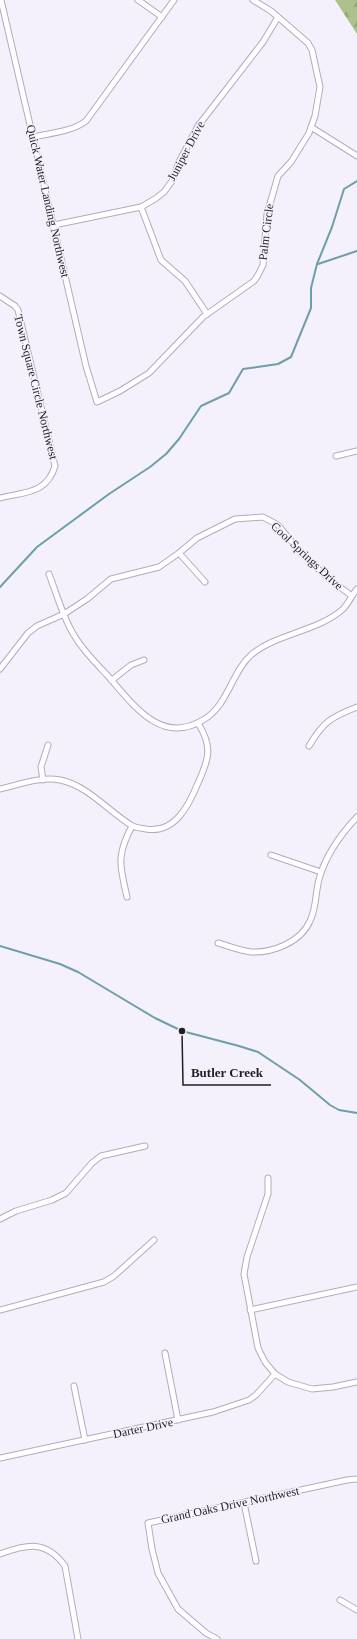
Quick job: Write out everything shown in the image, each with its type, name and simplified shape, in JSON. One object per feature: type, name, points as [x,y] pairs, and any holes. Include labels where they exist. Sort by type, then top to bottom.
[{"type":"street","name":"Quick Water Landing Northwest","points":[[1,0],[86,366],[97,402]]},
{"type":"street","points":[[138,0],[162,17]]},
{"type":"street","points":[[32,137],[70,129],[86,121],[174,0]]},
{"type":"street","name":"Palm Circle","points":[[97,402],[120,391],[149,372],[185,334],[207,314],[254,281],[263,265],[267,214],[278,176],[290,162],[309,133],[315,116],[320,87],[312,50],[308,43],[271,10],[253,0]]},
{"type":"street","name":"Juniper Drive","points":[[54,225],[141,207],[164,192],[172,181],[179,162],[198,126],[263,42],[278,16]]},
{"type":"street","points":[[311,127],[357,156]]},
{"type":"street","points":[[141,207],[161,260],[185,281],[207,314]]},
{"type":"street","name":"Town Square Circle Northwest","points":[[0,296],[15,306],[18,310],[55,466],[48,481],[40,489],[0,498]]},
{"type":"street","points":[[336,456],[357,450]]},
{"type":"street","name":"Cool Springs Drive","points":[[0,669],[19,643],[32,629],[64,614],[87,599],[111,579],[130,573],[159,567],[197,538],[235,519],[263,517],[278,525],[301,553],[352,596]]},
{"type":"street","points":[[179,553],[205,582]]},
{"type":"street","points":[[49,574],[70,629],[84,649],[136,709],[154,722],[175,728],[198,723],[214,712],[251,656],[267,645],[320,623],[343,609],[357,589]]},
{"type":"street","points":[[112,680],[131,665],[144,660]]},
{"type":"street","points":[[309,746],[324,724],[342,713],[357,707]]},
{"type":"street","points":[[0,789],[53,779],[71,783],[82,789],[132,826],[148,829],[161,828],[172,823],[185,810],[199,782],[206,763],[209,750],[206,738],[198,723]]},
{"type":"street","points":[[43,780],[41,767],[48,745]]},
{"type":"street","points":[[218,943],[251,952],[286,945],[300,935],[310,921],[315,906],[319,877],[330,852],[343,831],[357,817]]},
{"type":"street","points":[[127,897],[120,861],[122,848],[132,826]]},
{"type":"street","points":[[271,855],[321,872]]},
{"type":"street","points":[[0,1219],[16,1211],[52,1200],[66,1193],[92,1163],[101,1156],[145,1146]]},
{"type":"street","points":[[268,1178],[268,1194],[247,1257],[244,1274],[258,1348],[265,1362],[275,1374],[288,1382],[312,1389],[334,1387],[357,1382]]},
{"type":"street","points":[[0,1310],[104,1282],[114,1276],[154,1240]]},
{"type":"street","points":[[250,1310],[357,1287]]},
{"type":"street","points":[[165,1353],[178,1420]]},
{"type":"street","name":"Darter Drive","points":[[0,1458],[213,1412],[239,1404],[256,1395],[275,1374]]},
{"type":"street","points":[[74,1386],[85,1440]]},
{"type":"street","name":"Grand Oaks Drive Northwest","points":[[217,1639],[206,1633],[178,1609],[158,1573],[148,1523],[357,1479]]},
{"type":"street","points":[[244,1503],[256,1561]]},
{"type":"street","points":[[0,1554],[30,1547],[43,1547],[58,1556],[65,1566],[78,1639]]},
{"type":"street","points":[[340,1600],[357,1610]]},
{"type":"green space","points":[[335,0],[357,0],[357,34]]},
{"type":"waterway","points":[[0,587],[37,547],[166,454],[179,439],[201,406],[229,393],[243,369],[278,364],[291,357],[311,308],[311,288],[317,264],[332,227],[344,189],[357,181]]},
{"type":"waterway","points":[[318,264],[357,251]]},
{"type":"waterway","points":[[0,946],[60,964],[78,972],[155,1018],[182,1031],[258,1052],[300,1080],[330,1105],[339,1110],[357,1113]]},
{"type":"place","name":"Butler Creek","points":[[182,1031]]}]
